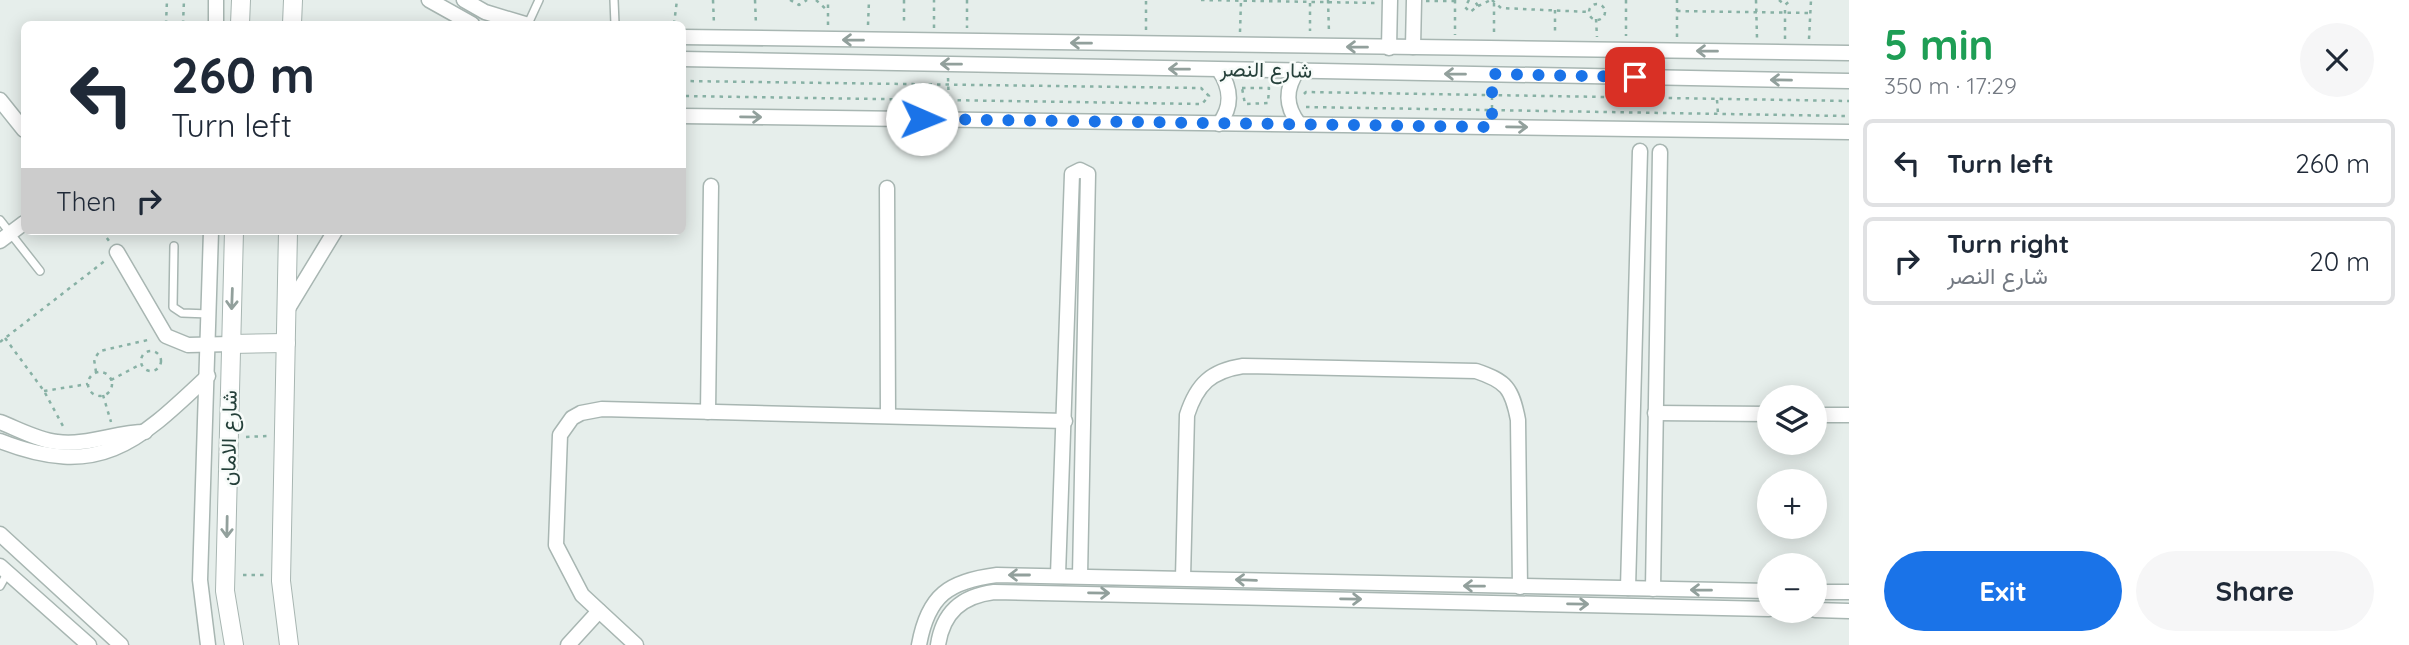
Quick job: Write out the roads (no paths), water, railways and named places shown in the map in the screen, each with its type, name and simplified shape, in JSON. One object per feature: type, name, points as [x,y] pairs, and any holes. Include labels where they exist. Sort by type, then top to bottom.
[{"type":"street","points":[[216,0],[216,21]]},
{"type":"street","points":[[240,21],[241,0]]},
{"type":"street","points":[[292,21],[293,0]]},
{"type":"street","points":[[429,0],[467,21]]},
{"type":"street","points":[[464,0],[485,12],[516,21]]},
{"type":"street","points":[[1413,47],[1414,0]]},
{"type":"street","points":[[1389,47],[1390,2]]},
{"type":"street","points":[[686,37],[1849,53]]},
{"type":"street","points":[[997,42],[999,64]]},
{"type":"street","points":[[1527,49],[1527,75]]},
{"type":"street","name":"شارع النصر","points":[[686,59],[1849,81]]},
{"type":"street","points":[[1219,70],[1230,97],[1225,116],[1219,124]]},
{"type":"street","points":[[1298,70],[1287,98],[1299,124]]},
{"type":"street","points":[[0,100],[21,126]]},
{"type":"street","points":[[686,116],[1849,132]]},
{"type":"street","points":[[1628,588],[1640,151]]},
{"type":"street","points":[[1653,589],[1660,152]]},
{"type":"street","points":[[1058,575],[1072,174],[1080,170],[1088,174],[1080,576]]},
{"type":"street","points":[[708,412],[711,186]]},
{"type":"street","points":[[887,188],[888,416]]},
{"type":"street","points":[[5,237],[21,225]]},
{"type":"street","points":[[208,645],[200,580],[211,235]]},
{"type":"street","name":"شارع الامان","points":[[234,235],[225,592],[234,645]]},
{"type":"street","points":[[288,235],[281,574],[289,645]]},
{"type":"street","points":[[286,312],[333,235]]},
{"type":"street","points":[[1070,250],[1087,250]]},
{"type":"street","points":[[117,252],[166,336],[180,343],[286,343]]},
{"type":"street","points":[[1635,296],[1657,296]]},
{"type":"street","points":[[1183,578],[1187,415],[1194,394],[1206,378],[1224,369],[1243,366],[1476,371],[1507,386],[1518,420],[1521,587]]},
{"type":"street","points":[[0,441],[42,455],[73,457],[112,450],[147,432],[208,376]]},
{"type":"street","points":[[636,645],[582,595],[556,545],[558,445],[565,425],[572,418],[591,410],[1065,421]]},
{"type":"street","points":[[1655,413],[1757,414]]},
{"type":"street","points":[[1827,415],[1849,415]]},
{"type":"street","points":[[0,422],[36,437],[69,443],[126,432],[147,432]]},
{"type":"street","points":[[1629,492],[1654,491]]},
{"type":"street","points":[[1062,497],[1082,497]]},
{"type":"street","points":[[0,534],[121,645]]},
{"type":"street","points":[[4,569],[89,645]]},
{"type":"street","points":[[919,645],[931,608],[943,592],[959,582],[997,575],[1757,591]]},
{"type":"street","points":[[1313,598],[1314,582]]},
{"type":"street","points":[[938,645],[945,621],[956,606],[972,595],[994,592],[1757,609]]},
{"type":"street","points":[[1827,592],[1849,592]]},
{"type":"street","points":[[1827,610],[1849,611]]},
{"type":"street","points":[[568,645],[599,611]]},
{"type":"lane","points":[[528,21],[539,0]]},
{"type":"lane","points":[[614,0],[615,21]]},
{"type":"lane","points":[[0,220],[5,237],[40,271]]},
{"type":"lane","points":[[174,246],[173,307],[182,313],[210,314]]},
{"type":"lane","points":[[0,586],[4,569]]}]
